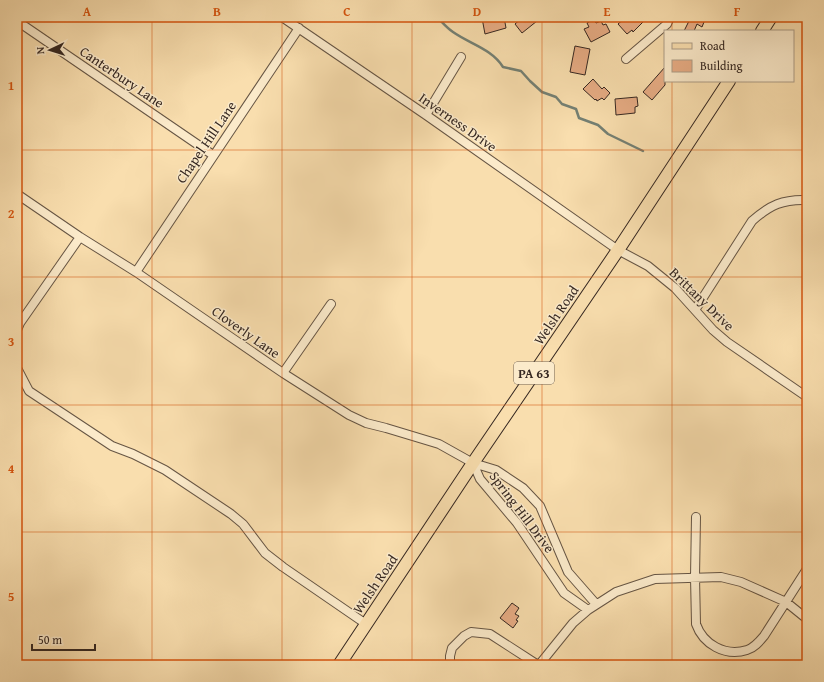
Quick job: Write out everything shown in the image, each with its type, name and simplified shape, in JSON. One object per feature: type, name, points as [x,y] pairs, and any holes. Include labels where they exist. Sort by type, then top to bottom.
[{"type":"main road","points":[[763,30],[771,17]]},
{"type":"main road","name":"Welsh Road","points":[[339,665],[618,250],[728,82]]},
{"type":"street","name":"Inverness Drive","points":[[282,17],[426,115],[618,250]]},
{"type":"street","points":[[626,59],[667,24],[670,17]]},
{"type":"street","name":"Canterbury Lane","points":[[17,20],[213,155]]},
{"type":"street","name":"Chapel Hill Lane","points":[[136,272],[299,28]]},
{"type":"street","points":[[426,115],[460,57]]},
{"type":"street","name":"Cloverly Lane","points":[[17,194],[80,237],[136,272],[283,373],[349,415],[360,421],[439,444],[473,464]]},
{"type":"street","points":[[696,310],[752,221],[764,210],[778,204],[794,200],[807,200]]},
{"type":"street","points":[[17,330],[20,323],[80,237]]},
{"type":"street","name":"Brittany Drive","points":[[618,250],[648,266],[675,288],[713,330],[727,342],[807,397]]},
{"type":"street","points":[[283,373],[331,304]]},
{"type":"street","points":[[17,368],[29,391],[112,446],[133,454],[165,470],[231,514],[243,524],[265,552],[283,567],[366,624]]},
{"type":"street","name":"Spring Hill Drive","points":[[473,464],[496,470],[523,488],[540,506],[568,572],[596,604]]},
{"type":"street","name":"Spring Hill Drive","points":[[473,464],[480,479],[517,523],[564,593],[588,610]]},
{"type":"street","points":[[696,517],[696,624],[704,638],[719,649],[729,652],[747,650],[756,645],[764,636],[807,569]]},
{"type":"street","points":[[450,665],[452,648],[464,636],[471,632],[490,634],[539,665],[573,623],[596,604],[616,592],[655,579],[721,577],[741,582],[786,602],[807,619]]},
{"type":"building","points":[[504,17],[506,28],[485,34],[482,18]]},
{"type":"building","points":[[523,17],[542,17],[522,33],[515,24]]},
{"type":"building","points":[[626,17],[640,17],[644,21],[633,32],[632,30],[627,34],[618,24]]},
{"type":"building","points":[[681,17],[706,17],[702,27],[697,24],[694,30],[684,30],[689,21]]},
{"type":"building","points":[[594,19],[596,23],[601,21],[603,25],[606,24],[610,32],[591,42],[584,29],[589,27],[587,23]]},
{"type":"building","points":[[575,46],[590,49],[585,75],[570,72]]},
{"type":"building","points":[[664,68],[665,85],[652,100],[643,92]]},
{"type":"building","points":[[593,79],[602,89],[604,87],[610,93],[604,100],[602,98],[597,101],[596,99],[595,100],[583,89]]},
{"type":"building","points":[[637,97],[638,106],[635,107],[635,113],[616,115],[615,99]]},
{"type":"building","points":[[512,603],[519,608],[515,614],[519,616],[516,620],[518,621],[513,628],[500,618]]},
{"type":"waterway","points":[[437,17],[453,32],[487,51],[503,67],[521,71],[542,92],[556,97],[562,104],[576,109],[579,118],[598,125],[608,134],[643,151]]}]
